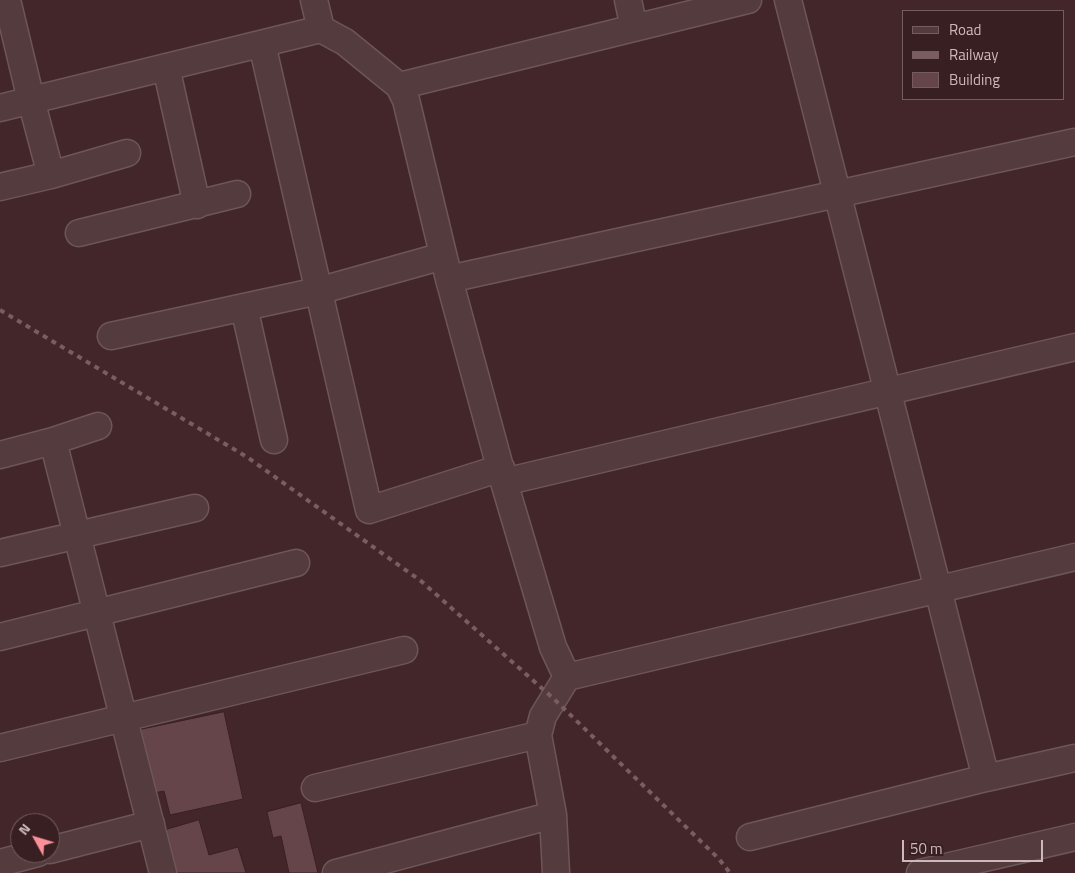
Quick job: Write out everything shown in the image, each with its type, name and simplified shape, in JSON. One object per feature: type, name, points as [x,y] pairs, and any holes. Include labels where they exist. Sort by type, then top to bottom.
[{"type":"street","points":[[7,0],[31,100],[52,175]]},
{"type":"street","points":[[314,0],[321,29]]},
{"type":"street","points":[[628,0],[634,28]]},
{"type":"street","points":[[399,86],[748,0]]},
{"type":"street","points":[[788,0],[986,778]]},
{"type":"street","points":[[0,108],[321,29],[345,42],[399,86],[406,100],[446,268],[503,475],[553,647],[567,677]]},
{"type":"street","points":[[262,44],[369,510],[503,475],[888,391],[1075,347]]},
{"type":"street","points":[[166,67],[197,205]]},
{"type":"street","points":[[111,336],[318,291],[837,194],[1075,142]]},
{"type":"street","points":[[0,187],[52,175],[127,153]]},
{"type":"street","points":[[79,233],[237,194]]},
{"type":"street","points":[[244,307],[274,440]]},
{"type":"street","points":[[0,455],[53,441],[98,426]]},
{"type":"street","points":[[53,441],[163,873]]},
{"type":"street","points":[[0,553],[195,508]]},
{"type":"street","points":[[556,873],[553,814],[538,735],[543,716],[567,677],[1075,557]]},
{"type":"street","points":[[0,637],[296,563]]},
{"type":"street","points":[[0,748],[404,650]]},
{"type":"street","points":[[315,788],[538,735]]},
{"type":"street","points":[[750,837],[986,778],[1075,758]]},
{"type":"street","points":[[336,873],[553,814]]},
{"type":"street","points":[[60,847],[151,824]]},
{"type":"street","points":[[920,873],[1075,837]]},
{"type":"building","points":[[224,712],[243,799],[170,815],[164,791],[153,793],[139,730]]},
{"type":"building","points":[[301,803],[318,873],[289,873],[281,836],[273,838],[267,812]]},
{"type":"building","points":[[199,820],[209,855],[238,847],[246,873],[174,873],[162,831]]},
{"type":"railway","points":[[0,310],[247,457],[421,581],[554,699],[719,859],[730,873]]}]
